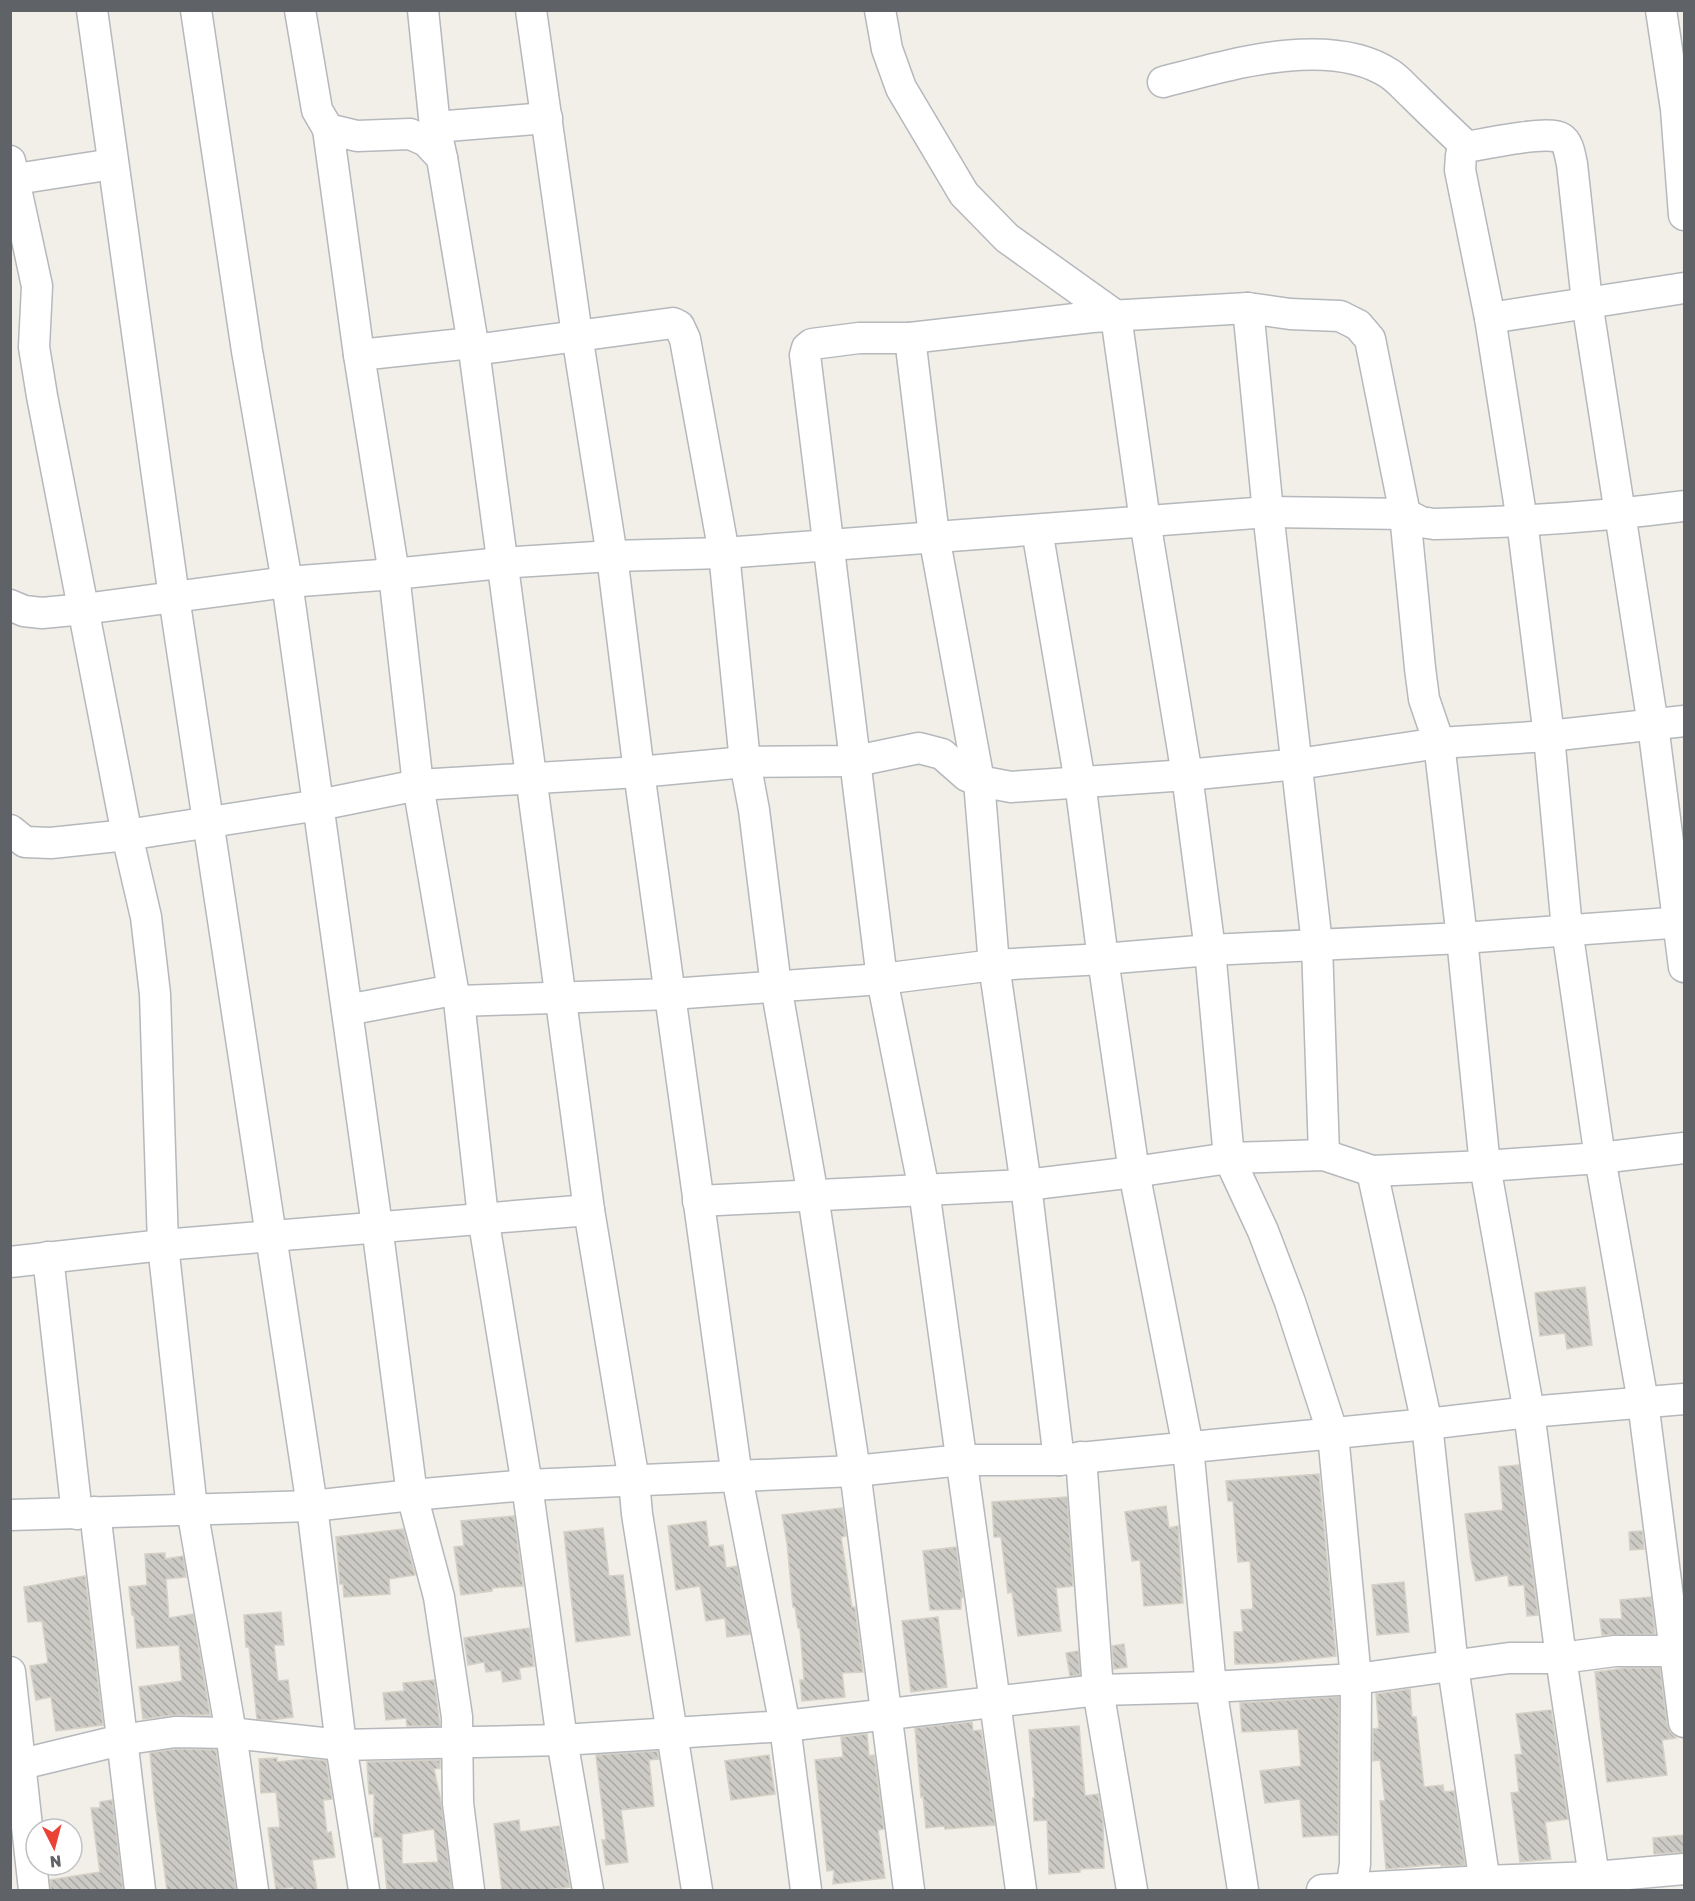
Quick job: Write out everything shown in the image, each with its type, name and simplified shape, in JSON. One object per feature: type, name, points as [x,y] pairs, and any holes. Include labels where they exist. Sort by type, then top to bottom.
[{"type":"street","points":[[92,10],[174,597],[312,1506],[340,1745],[364,1890]]},
{"type":"street","points":[[196,10],[247,351],[287,582],[378,1226],[412,1495],[439,1598],[457,1717],[458,1803],[469,1890]]},
{"type":"street","points":[[300,10],[317,110],[328,129],[359,355],[394,574],[418,785],[456,995],[483,1217],[527,1485],[562,1740],[588,1890]]},
{"type":"street","points":[[423,10],[435,127],[473,346],[589,1210],[634,1481],[697,1890]]},
{"type":"street","points":[[531,10],[577,335],[612,556],[639,772],[737,1477],[785,1726],[806,1890]]},
{"type":"street","points":[[880,10],[887,50],[901,88],[964,194],[1007,238],[1116,316],[1145,521],[1187,775],[1210,950],[1229,1158],[1263,1231],[1286,1292],[1333,1434],[1356,1679],[1356,1864],[1342,1890],[1596,1884],[1684,1869]]},
{"type":"street","points":[[1661,10],[1676,109],[1684,215]]},
{"type":"street","points":[[1163,82],[1247,60],[1307,55],[1331,56],[1367,63],[1391,75],[1467,147]]},
{"type":"street","points":[[435,127],[547,118]]},
{"type":"street","points":[[328,129],[357,136],[410,134],[426,141],[442,158]]},
{"type":"street","points":[[1684,967],[1682,922],[1587,302],[1572,164],[1568,147],[1562,138],[1555,136],[1536,136],[1467,147],[1461,155],[1460,170],[1490,318],[1522,521],[1549,736],[1567,929],[1600,1158],[1643,1402],[1680,1651],[1684,1722]]},
{"type":"street","points":[[113,164],[13,170],[37,286],[34,347],[42,396],[127,835],[146,917],[155,994],[163,1245],[192,1509],[231,1733],[253,1890]]},
{"type":"street","points":[[1490,318],[1684,288]]},
{"type":"street","points":[[1248,308],[1268,512],[1317,944],[1324,1155]]},
{"type":"street","points":[[1021,1890],[924,1190],[882,979],[805,363],[807,348],[812,344],[859,338],[910,338],[1116,316],[1248,308],[1290,314],[1340,316],[1358,325],[1370,339],[1405,514],[1424,699],[1439,744],[1462,938],[1485,1166],[1529,1412],[1561,1658],[1596,1884]]},
{"type":"street","points":[[359,355],[473,346],[673,323],[679,326],[686,339],[724,553],[745,762],[754,810],[776,986],[813,1196],[855,1472],[909,1890]]},
{"type":"street","points":[[910,338],[934,536],[979,781],[994,965],[1026,1185],[1070,1458],[1098,1690],[1132,1890]]},
{"type":"street","points":[[10,605],[24,611],[42,612],[84,609],[287,582],[501,563],[612,556],[724,553],[1268,512],[1405,514],[1421,522],[1434,524],[1621,514],[1684,506]]},
{"type":"street","points":[[1037,530],[1080,782],[1102,959],[1134,1172],[1188,1447],[1211,1687],[1243,1890]]},
{"type":"street","points":[[10,830],[25,842],[34,844],[127,835],[319,805],[418,785],[639,772],[745,762],[856,761],[919,748],[942,754],[967,776],[979,781],[1011,787],[1187,775],[1298,764],[1439,744],[1549,736],[1684,721]]},
{"type":"street","points":[[347,1010],[456,995],[561,998],[671,994],[882,979],[994,965],[1210,950],[1462,938],[1682,922]]},
{"type":"street","points":[[698,1201],[1026,1185],[1229,1158],[1324,1155],[1372,1171],[1600,1158],[1684,1148]]},
{"type":"street","points":[[1372,1171],[1427,1425],[1453,1667],[1485,1886]]},
{"type":"street","points":[[10,1262],[163,1245],[589,1210]]},
{"type":"street","points":[[48,1257],[121,1740],[140,1890]]},
{"type":"street","points":[[10,1515],[312,1506],[527,1485],[855,1472],[962,1460],[1070,1458],[1427,1425],[1529,1412],[1684,1399]]},
{"type":"street","points":[[16,1765],[121,1740],[175,1732],[231,1733],[340,1745],[562,1740],[785,1726],[1098,1690],[1211,1687],[1356,1679],[1509,1658],[1561,1658],[1615,1651],[1680,1651]]},
{"type":"street","points":[[10,1672],[16,1765],[34,1890]]},
{"type":"building","points":[[1585,1287],[1592,1345],[1567,1349],[1565,1333],[1540,1336],[1535,1293]]},
{"type":"building","points":[[1519,1465],[1538,1615],[1527,1616],[1524,1585],[1509,1586],[1508,1575],[1476,1581],[1465,1514],[1503,1510],[1499,1467]]},
{"type":"building","points":[[1319,1474],[1336,1656],[1272,1663],[1235,1664],[1234,1632],[1243,1632],[1241,1610],[1253,1609],[1250,1561],[1238,1562],[1233,1501],[1228,1501],[1226,1481]]},
{"type":"building","points":[[1067,1497],[1073,1586],[1056,1588],[1061,1631],[1018,1636],[1012,1592],[1008,1593],[1001,1537],[994,1537],[992,1502]]},
{"type":"building","points":[[1166,1506],[1169,1528],[1178,1526],[1183,1603],[1144,1606],[1140,1560],[1132,1561],[1125,1512]]},
{"type":"building","points":[[842,1508],[846,1536],[841,1537],[852,1607],[855,1607],[863,1672],[842,1673],[845,1697],[802,1701],[800,1680],[804,1680],[800,1628],[798,1628],[795,1607],[793,1607],[782,1515]]},
{"type":"building","points":[[514,1516],[523,1586],[492,1588],[492,1591],[461,1595],[454,1547],[464,1546],[461,1521]]},
{"type":"building","points":[[706,1521],[709,1547],[723,1545],[726,1568],[737,1566],[750,1634],[727,1637],[725,1618],[706,1621],[700,1586],[676,1590],[668,1526]]},
{"type":"building","points":[[603,1528],[609,1576],[623,1575],[630,1635],[576,1642],[564,1532]]},
{"type":"building","points":[[403,1529],[415,1575],[389,1579],[390,1594],[344,1597],[343,1584],[340,1584],[336,1537]]},
{"type":"building","points":[[1642,1531],[1644,1549],[1630,1550],[1629,1532]]},
{"type":"building","points":[[956,1547],[963,1597],[961,1598],[961,1609],[930,1610],[923,1551]]},
{"type":"building","points":[[165,1553],[165,1559],[183,1556],[186,1577],[166,1579],[169,1618],[193,1614],[210,1715],[175,1715],[143,1719],[139,1687],[182,1681],[179,1645],[137,1648],[134,1615],[132,1615],[129,1587],[147,1585],[145,1554]]},
{"type":"building","points":[[85,1576],[103,1725],[56,1731],[51,1697],[36,1700],[30,1666],[48,1663],[42,1621],[28,1622],[24,1587]]},
{"type":"building","points":[[1404,1582],[1409,1632],[1377,1635],[1372,1585]]},
{"type":"building","points":[[1651,1597],[1655,1634],[1602,1635],[1600,1619],[1622,1619],[1620,1600]]},
{"type":"building","points":[[281,1612],[284,1645],[274,1645],[278,1681],[288,1680],[293,1717],[257,1719],[249,1647],[246,1647],[244,1615]]},
{"type":"building","points":[[938,1617],[947,1687],[911,1692],[902,1621]]},
{"type":"building","points":[[529,1628],[534,1666],[519,1668],[521,1679],[503,1682],[501,1670],[486,1672],[484,1662],[468,1665],[464,1638]]},
{"type":"building","points":[[1124,1644],[1127,1667],[1114,1669],[1112,1646]]},
{"type":"building","points":[[1078,1651],[1080,1675],[1070,1676],[1066,1653]]},
{"type":"building","points":[[1625,1668],[1660,1668],[1667,1724],[1670,1732],[1676,1738],[1662,1740],[1667,1775],[1607,1782],[1595,1672]]},
{"type":"building","points":[[434,1680],[440,1726],[407,1726],[406,1718],[386,1720],[383,1693],[404,1691],[403,1683]]},
{"type":"building","points":[[1410,1689],[1412,1717],[1416,1717],[1424,1787],[1443,1785],[1444,1792],[1454,1791],[1465,1865],[1441,1866],[1441,1864],[1386,1869],[1380,1801],[1385,1801],[1380,1760],[1373,1761],[1373,1729],[1379,1728],[1376,1694]]},
{"type":"building","points":[[1339,1697],[1338,1835],[1303,1837],[1300,1799],[1265,1803],[1260,1771],[1301,1766],[1298,1729],[1242,1732],[1240,1703]]},
{"type":"building","points":[[1551,1710],[1568,1819],[1545,1822],[1551,1859],[1520,1862],[1511,1793],[1519,1792],[1515,1755],[1522,1754],[1516,1714]]},
{"type":"building","points":[[972,1722],[973,1731],[981,1730],[995,1825],[945,1829],[944,1826],[926,1828],[915,1728]]},
{"type":"building","points":[[1079,1726],[1085,1796],[1098,1794],[1103,1822],[1104,1868],[1049,1874],[1047,1820],[1034,1821],[1033,1798],[1035,1798],[1029,1730]]},
{"type":"building","points":[[867,1734],[869,1756],[874,1755],[884,1829],[878,1830],[885,1878],[833,1884],[834,1870],[827,1871],[815,1760],[843,1757],[841,1737]]},
{"type":"building","points":[[176,1749],[216,1750],[236,1890],[167,1890],[150,1753]]},
{"type":"building","points":[[657,1751],[659,1759],[649,1760],[654,1806],[621,1810],[628,1862],[606,1865],[602,1840],[606,1840],[596,1755]]},
{"type":"building","points":[[769,1755],[775,1794],[731,1800],[725,1761]]},
{"type":"building","points":[[277,1758],[277,1762],[307,1759],[326,1761],[332,1799],[323,1800],[327,1833],[331,1832],[335,1857],[312,1860],[317,1890],[293,1890],[293,1887],[276,1890],[268,1828],[280,1827],[276,1792],[261,1793],[259,1759]]},
{"type":"building","points":[[440,1760],[440,1768],[434,1769],[441,1802],[452,1890],[387,1890],[382,1837],[374,1837],[374,1794],[369,1794],[367,1762]],"holes":[[[434,1829],[438,1862],[402,1864],[402,1834]]]},
{"type":"building","points":[[112,1800],[123,1890],[51,1890],[50,1880],[84,1877],[84,1875],[100,1872],[91,1808],[100,1808],[100,1802]]},
{"type":"building","points":[[519,1820],[520,1832],[559,1826],[570,1887],[546,1890],[502,1890],[494,1824]]},
{"type":"building","points":[[1684,1835],[1684,1852],[1654,1854],[1653,1838]]}]
